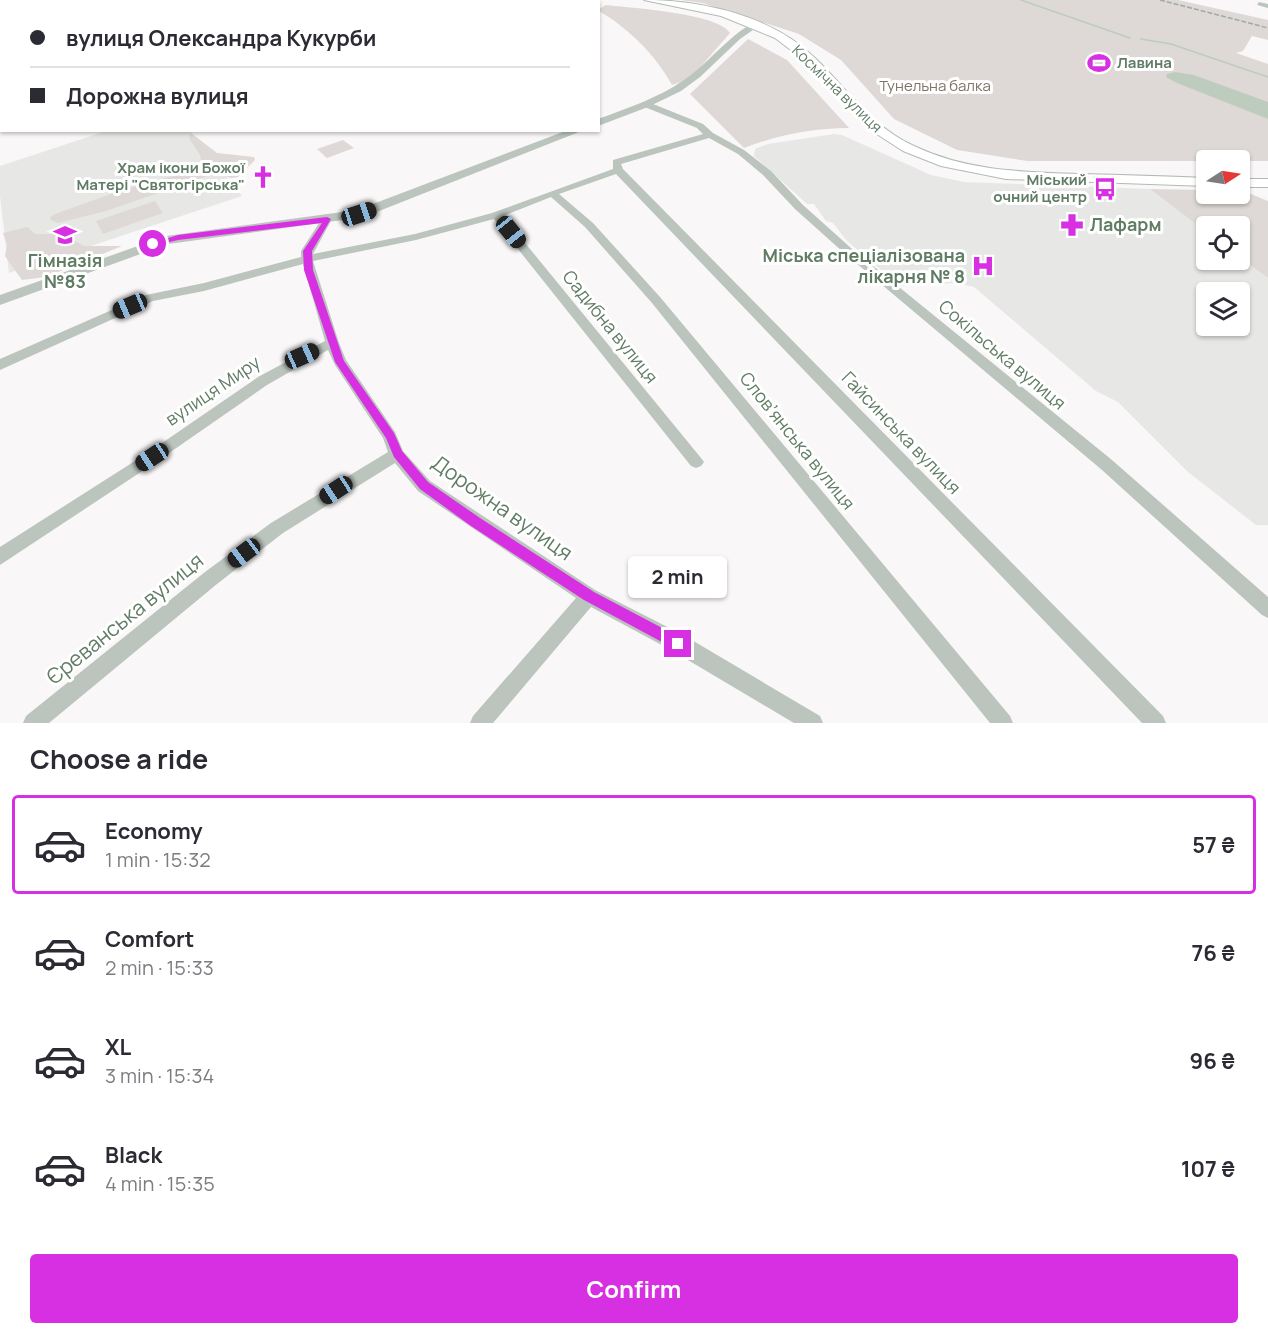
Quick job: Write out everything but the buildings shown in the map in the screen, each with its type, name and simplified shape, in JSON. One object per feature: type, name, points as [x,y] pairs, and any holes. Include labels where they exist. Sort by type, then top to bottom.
[{"type":"main road","name":"Космічна вулиця","points":[[648,0],[707,10],[756,26],[783,39],[803,54],[879,132],[914,152],[935,160],[1006,176],[1196,182]]},
{"type":"main road","points":[[1250,183],[1268,183]]},
{"type":"street","points":[[1259,4],[1268,6]]},
{"type":"street","points":[[600,122],[645,104],[686,83],[736,37],[756,26]]},
{"type":"street","name":"Сокільська вулиця","points":[[645,104],[700,126],[710,135],[741,152],[767,173],[799,207],[847,250],[1107,465],[1268,609]]},
{"type":"street","points":[[0,300],[166,240],[327,219],[377,209],[574,132]]},
{"type":"street","points":[[0,365],[150,298],[204,287],[307,259],[416,237],[496,215],[618,170],[616,162],[710,135]]},
{"type":"street","name":"Гайсинська вулиця","points":[[618,170],[1156,723]]},
{"type":"street","name":"Словʼянська вулиця","points":[[552,193],[589,225],[656,300],[1003,723]]},
{"type":"street","name":"Садибна вулиця","points":[[496,215],[696,462]]},
{"type":"street","points":[[307,259],[308,251],[327,219]]},
{"type":"street","name":"Дорожна вулиця","points":[[307,259],[332,343],[340,362],[390,436],[398,454],[424,486],[589,596],[678,644],[813,723]]},
{"type":"street","name":"вулиця Миру","points":[[0,557],[152,457],[257,383],[302,356],[332,343]]},
{"type":"street","name":"Єреванська вулиця","points":[[33,723],[210,578],[267,536],[356,477],[398,454]]},
{"type":"street","points":[[480,723],[589,596]]},
{"type":"shaded area","points":[[1175,72],[1194,75],[1268,102],[1268,119],[1166,77],[1167,74]]},
{"type":"shaded area","name":"Гімназія №83","points":[[103,132],[190,132],[242,196],[9,273],[0,196],[0,166]]},
{"type":"shaded area","points":[[834,134],[842,135],[931,175],[964,182],[1150,189],[1196,224],[1196,270],[1250,270],[1250,265],[1268,278],[1268,525],[1256,525],[1188,472],[1118,402],[1096,391],[974,287],[957,283],[900,286],[847,241],[833,223],[826,221],[814,204],[807,204],[754,156],[755,149],[768,144]]},
{"type":"green space","name":"Тунельна балка","points":[[681,0],[1178,0],[1268,20],[1268,40],[1252,36],[1243,51],[1236,53],[1268,64],[1268,161],[1250,161],[1250,150],[1196,150],[1196,161],[1027,161],[957,150],[894,119],[841,60],[799,34],[703,3]]},
{"type":"green space","points":[[606,5],[692,16],[722,26],[730,33],[690,79],[672,85],[658,63],[640,43],[600,12],[600,8]]},
{"type":"green space","points":[[748,39],[787,60],[849,128],[796,133],[744,148],[690,94]]},
{"type":"green space","points":[[191,133],[217,153],[254,157],[255,160],[238,177],[231,178],[216,173],[106,211],[58,223],[51,220],[50,217],[55,214],[125,189],[199,169],[202,166],[200,155],[189,138]]},
{"type":"green space","points":[[343,140],[354,148],[327,158],[317,149]]},
{"type":"green space","points":[[1150,189],[1196,190],[1196,204],[1250,204],[1250,194],[1268,201],[1268,278],[1250,265],[1250,216],[1196,216],[1196,224]]},
{"type":"green space","points":[[155,201],[163,213],[103,234],[96,221]]},
{"type":"green space","points":[[27,227],[35,234],[63,234],[84,246],[122,246],[46,277],[22,280],[5,256],[7,245],[3,233]]},
{"type":"waterway","points":[[1021,0],[1130,38]]},
{"type":"waterway","points":[[1141,39],[1171,44],[1268,77]]},
{"type":"railway","points":[[1160,0],[1268,28]]},
{"type":"place","name":"Лавина","points":[[1099,63]]},
{"type":"place","name":"Храм ікони Божої Матері \"Святогірська\"","points":[[263,177]]},
{"type":"place","name":"Міський очний центр","points":[[1105,189]]},
{"type":"place","name":"Лафарм","points":[[1072,225]]},
{"type":"place","name":"Гімназія №83","points":[[65,235]]},
{"type":"place","name":"Міська спеціалізована лікарня № 8","points":[[983,266]]},
{"type":"route","points":[[153,244],[178,238],[327,219],[308,251],[307,259],[332,343],[340,362],[390,436],[398,454],[424,486],[589,596],[678,644]]}]
